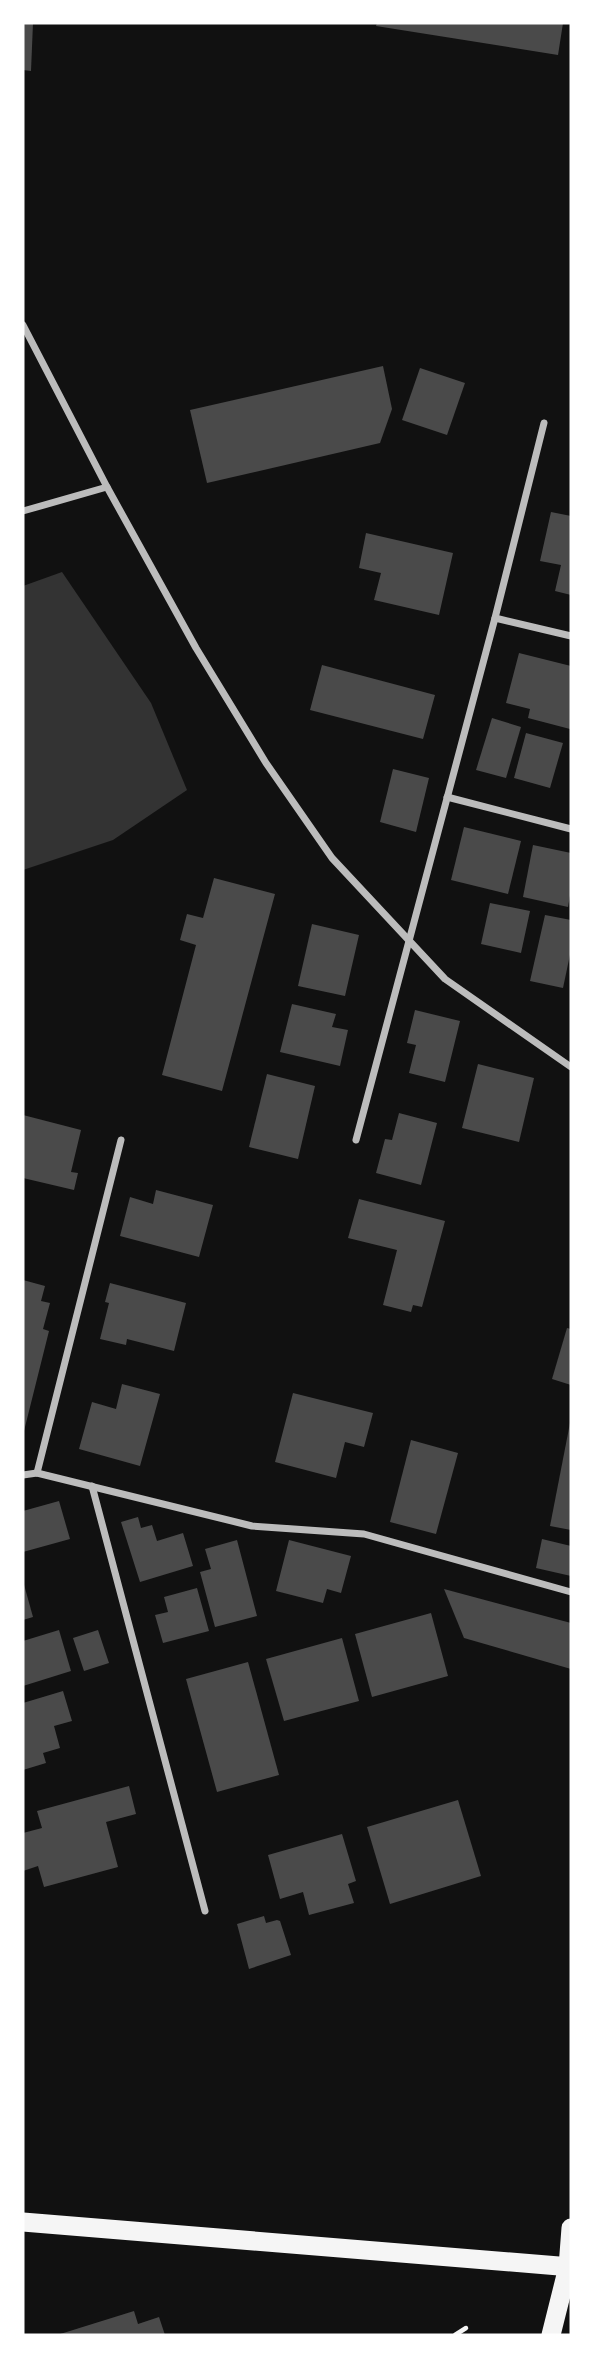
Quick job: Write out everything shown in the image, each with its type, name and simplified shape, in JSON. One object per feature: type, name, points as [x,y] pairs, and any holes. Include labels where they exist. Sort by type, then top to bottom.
[{"type":"highway","points":[[23,2222],[570,2267]]},
{"type":"highway","points":[[551,2335],[570,2267],[571,2228]]},
{"type":"street","points":[[23,325],[107,487],[196,648],[266,763],[332,858],[445,979],[571,1067]]},
{"type":"street","points":[[356,1140],[495,618],[544,422]]},
{"type":"street","points":[[23,511],[107,487]]},
{"type":"street","points":[[495,618],[571,636]]},
{"type":"street","points":[[447,797],[571,829]]},
{"type":"street","points":[[37,1473],[121,1140]]},
{"type":"street","points":[[23,1475],[37,1473],[252,1526],[364,1534],[571,1591]]},
{"type":"street","points":[[92,1486],[205,1910]]},
{"type":"path","points":[[455,2335],[466,2328]]},
{"type":"shaded area","points":[[62,572],[151,703],[187,790],[113,840],[23,870],[23,586]]},
{"type":"building","points":[[23,23],[33,23],[31,71],[23,70]]},
{"type":"building","points":[[377,23],[563,23],[558,55],[376,26]]},
{"type":"building","points":[[383,366],[392,409],[380,443],[207,483],[190,410]]},
{"type":"building","points":[[420,368],[465,383],[447,435],[402,420]]},
{"type":"building","points":[[551,512],[571,516],[571,595],[555,591],[561,565],[540,561]]},
{"type":"building","points":[[366,533],[453,553],[439,615],[374,600],[381,573],[359,568]]},
{"type":"building","points":[[519,653],[571,666],[570,729],[528,718],[530,709],[506,703]]},
{"type":"building","points":[[322,665],[435,695],[423,739],[310,710]]},
{"type":"building","points":[[492,718],[521,727],[506,778],[476,770]]},
{"type":"building","points":[[526,733],[563,743],[550,788],[514,778]]},
{"type":"building","points":[[393,769],[429,778],[416,832],[380,822]]},
{"type":"building","points":[[464,827],[521,841],[508,894],[451,880]]},
{"type":"building","points":[[533,845],[571,853],[568,907],[523,897]]},
{"type":"building","points":[[214,878],[275,894],[222,1091],[162,1075],[196,945],[180,940],[187,914],[203,918]]},
{"type":"building","points":[[490,903],[530,911],[521,953],[481,944]]},
{"type":"building","points":[[545,915],[571,920],[571,950],[563,988],[530,981]]},
{"type":"building","points":[[312,924],[359,935],[345,996],[298,986]]},
{"type":"building","points":[[292,1004],[336,1014],[332,1027],[348,1030],[340,1066],[280,1052]]},
{"type":"building","points":[[415,1010],[460,1021],[445,1082],[409,1073],[416,1045],[407,1043]]},
{"type":"building","points":[[478,1064],[534,1078],[519,1142],[462,1128]]},
{"type":"building","points":[[267,1074],[315,1086],[298,1159],[249,1147]]},
{"type":"building","points":[[399,1113],[437,1123],[421,1185],[376,1173],[385,1139],[392,1140]]},
{"type":"building","points":[[23,1115],[81,1130],[71,1172],[78,1173],[74,1190],[23,1178]]},
{"type":"building","points":[[156,1190],[213,1205],[199,1257],[120,1236],[130,1197],[153,1204]]},
{"type":"building","points":[[359,1199],[445,1221],[422,1307],[413,1305],[411,1312],[383,1305],[397,1250],[348,1238]]},
{"type":"building","points":[[23,1280],[45,1286],[41,1301],[50,1303],[43,1329],[49,1331],[24,1431]]},
{"type":"building","points":[[110,1283],[186,1303],[174,1351],[127,1339],[126,1345],[100,1339],[109,1303],[105,1302]]},
{"type":"building","points":[[567,1328],[571,1329],[571,1385],[552,1379]]},
{"type":"building","points":[[122,1384],[160,1394],[140,1466],[79,1449],[92,1402],[116,1409]]},
{"type":"building","points":[[293,1393],[373,1413],[364,1447],[345,1442],[336,1478],[275,1462]]},
{"type":"building","points":[[571,1423],[571,1530],[550,1526]]},
{"type":"building","points":[[411,1440],[458,1453],[436,1534],[390,1522]]},
{"type":"building","points":[[59,1501],[70,1539],[23,1552],[23,1511]]},
{"type":"building","points":[[138,1517],[141,1528],[152,1525],[157,1541],[183,1533],[193,1566],[140,1582],[121,1522]]},
{"type":"building","points":[[542,1539],[571,1546],[571,1576],[536,1568]]},
{"type":"building","points":[[237,1540],[257,1616],[215,1627],[200,1572],[211,1569],[205,1549]]},
{"type":"building","points":[[289,1540],[351,1556],[341,1593],[327,1589],[323,1603],[276,1591]]},
{"type":"building","points":[[23,1581],[33,1617],[23,1620]]},
{"type":"building","points":[[197,1588],[209,1631],[163,1643],[155,1615],[168,1612],[164,1597]]},
{"type":"building","points":[[444,1589],[571,1623],[571,1669],[464,1638]]},
{"type":"building","points":[[431,1613],[448,1676],[372,1697],[355,1634]]},
{"type":"building","points":[[59,1630],[71,1671],[23,1686],[23,1641]]},
{"type":"building","points":[[98,1630],[109,1663],[84,1671],[73,1638]]},
{"type":"building","points":[[342,1638],[359,1701],[284,1721],[266,1659]]},
{"type":"building","points":[[248,1662],[279,1775],[217,1792],[186,1679]]},
{"type":"building","points":[[63,1691],[72,1721],[54,1726],[60,1748],[43,1753],[46,1763],[23,1770],[23,1703]]},
{"type":"building","points":[[129,1786],[136,1814],[106,1822],[118,1867],[44,1887],[38,1866],[23,1871],[23,1833],[42,1828],[37,1811]]},
{"type":"building","points":[[458,1800],[481,1876],[390,1904],[367,1827]]},
{"type":"building","points":[[342,1834],[356,1881],[348,1884],[354,1903],[309,1915],[303,1892],[280,1899],[268,1855]]},
{"type":"building","points":[[264,1916],[266,1923],[280,1921],[291,1955],[249,1969],[237,1924]]},
{"type":"building","points":[[134,2311],[138,2324],[159,2317],[165,2335],[57,2335]]}]
